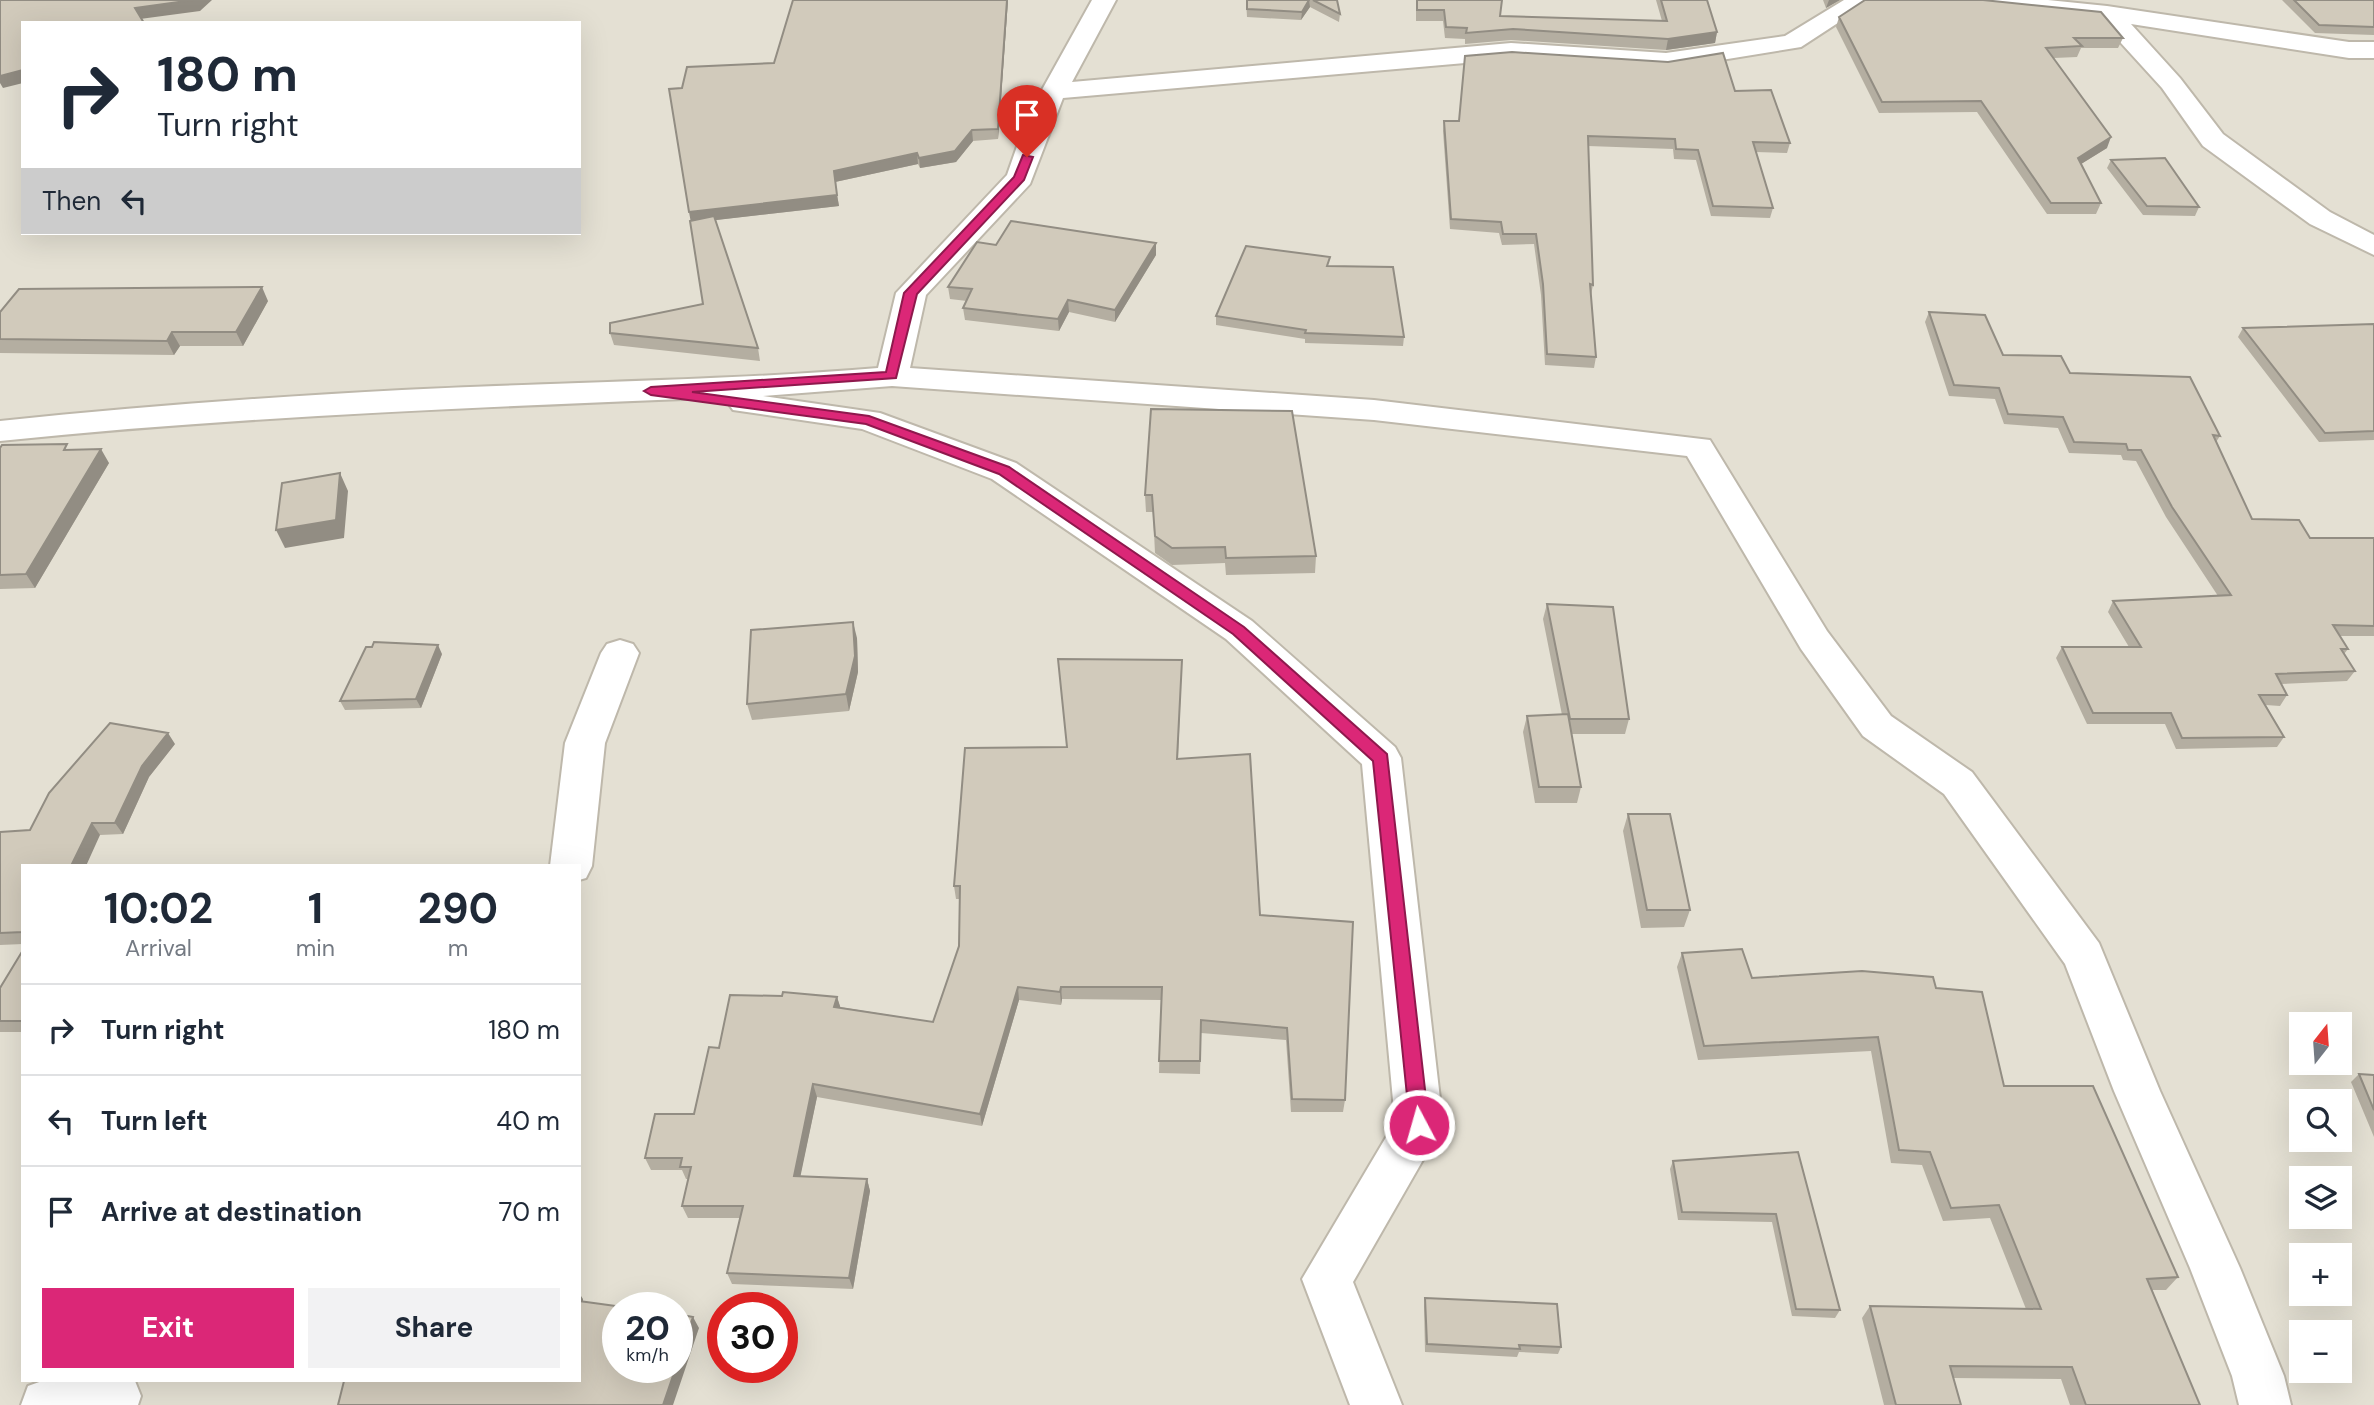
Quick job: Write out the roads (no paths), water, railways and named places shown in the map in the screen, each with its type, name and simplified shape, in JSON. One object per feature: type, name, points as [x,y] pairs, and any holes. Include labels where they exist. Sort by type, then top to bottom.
[{"type":"street","points":[[892,376],[911,293],[1020,178],[1041,115],[1057,91],[1104,0]]},
{"type":"street","points":[[1057,91],[1498,52],[1665,61],[1792,42],[1861,0]]},
{"type":"street","points":[[1974,0],[2107,13],[2349,50],[2374,50]]},
{"type":"street","points":[[2107,13],[2171,83],[2213,140],[2320,218],[2374,246]]},
{"type":"street","points":[[0,431],[145,416],[403,400],[651,391],[892,376],[1374,410],[1698,447],[1814,640],[1877,726],[1958,783],[2084,956],[2137,1091],[2215,1268],[2258,1376],[2265,1405]]},
{"type":"street","points":[[651,391],[869,420],[1004,471],[1239,631],[1381,758],[1419,1125],[1327,1279],[1376,1405]]},
{"type":"street","points":[[571,864],[585,743],[620,653]]},
{"type":"street","points":[[47,1405],[124,1394]]}]
